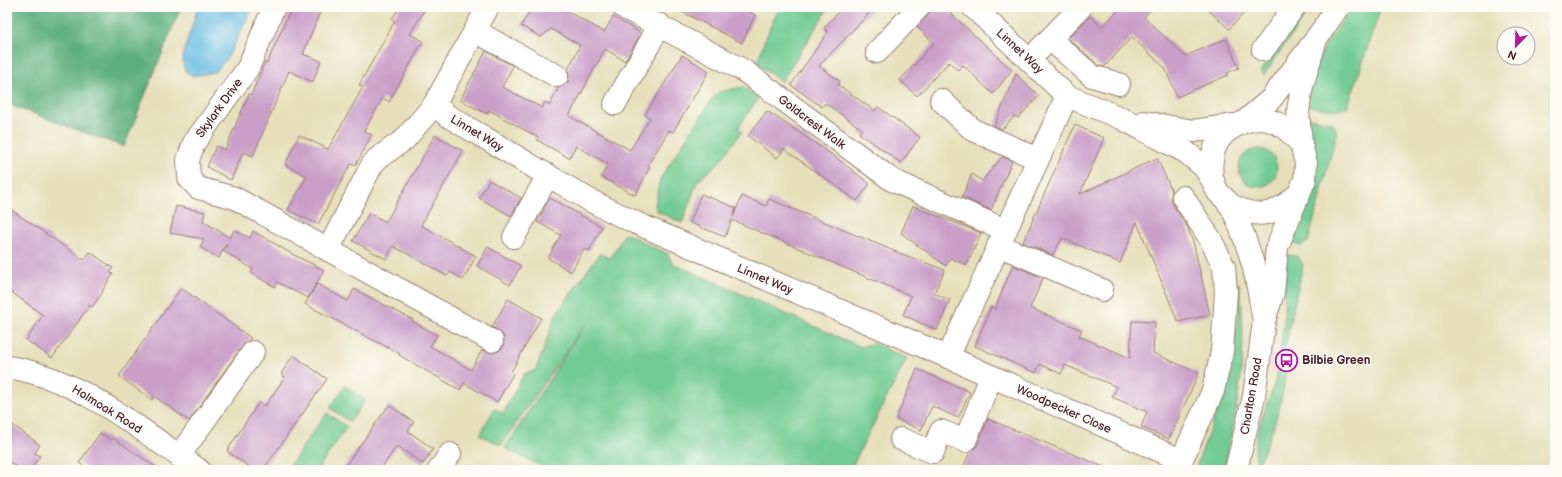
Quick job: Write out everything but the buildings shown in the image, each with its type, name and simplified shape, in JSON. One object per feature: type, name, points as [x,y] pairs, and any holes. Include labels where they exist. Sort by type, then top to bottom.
[{"type":"street","name":"Skylark Drive","points":[[274,7],[248,68],[194,143],[188,160],[189,178],[198,188],[236,198],[492,341]]},
{"type":"street","points":[[328,250],[372,165],[378,158],[404,140],[434,105],[488,7]]},
{"type":"street","name":"Goldcrest Walk","points":[[623,7],[660,25],[743,70],[892,180],[1102,290]]},
{"type":"street","points":[[878,52],[919,7]]},
{"type":"street","name":"Linnet Way","points":[[973,7],[1067,96],[1121,118],[1186,152],[1204,167],[1214,183]]},
{"type":"street","points":[[1030,60],[1081,7]]},
{"type":"street","points":[[1263,50],[1294,7]]},
{"type":"street","name":"Charlton Road","points":[[1264,321],[1255,270],[1248,247],[1229,204],[1218,192],[1214,183],[1211,166],[1212,156],[1222,136],[1271,99],[1338,7]]},
{"type":"street","points":[[615,104],[660,25]]},
{"type":"street","points":[[475,31],[557,76]]},
{"type":"street","points":[[1050,39],[1092,76],[1119,84]]},
{"type":"street","name":"Charlton Road","points":[[1236,470],[1254,396],[1264,321],[1273,292],[1277,247],[1304,179],[1306,163],[1300,144],[1298,111],[1302,86],[1316,39]]},
{"type":"street","points":[[948,357],[1067,96]]},
{"type":"street","points":[[941,100],[973,130],[1038,158]]},
{"type":"street","name":"Linnet Way","points":[[434,105],[448,116],[591,201],[643,226],[948,357]]},
{"type":"street","name":"Linnet Way","points":[[1121,118],[1193,131],[1239,123]]},
{"type":"street","name":"Charlton Road","points":[[1239,123],[1262,119],[1277,123],[1287,129],[1300,144]]},
{"type":"street","points":[[514,237],[548,175]]},
{"type":"street","name":"Charlton Road","points":[[1229,204],[1245,212],[1256,214],[1273,212],[1285,206],[1297,195]]},
{"type":"street","name":"Woodpecker Close","points":[[948,357],[1179,465],[1213,391],[1222,352],[1226,292],[1224,267],[1211,240],[1183,197]]},
{"type":"street","points":[[179,456],[253,352]]},
{"type":"street","name":"Holmoak Road","points":[[7,367],[20,369],[62,382],[87,395],[199,470]]},
{"type":"street","points":[[901,439],[933,452],[941,431],[965,441],[991,377]]},
{"type":"green space","points":[[7,7],[181,7],[124,147],[7,104]]},
{"type":"green space","points":[[780,7],[829,7],[781,82],[758,64],[763,45]]},
{"type":"green space","points":[[1302,7],[1311,7],[1264,75],[1261,71]]},
{"type":"green space","points":[[1353,7],[1381,7],[1348,106],[1339,110],[1333,110],[1305,105],[1318,58],[1330,38]]},
{"type":"green space","points":[[744,87],[758,99],[738,128],[742,131],[720,161],[697,182],[682,223],[657,211],[655,205],[660,179],[713,98],[719,92]]},
{"type":"green space","points":[[1305,117],[1333,123],[1337,132],[1308,242],[1301,246],[1287,242]]},
{"type":"green space","points":[[1254,149],[1262,149],[1272,154],[1276,161],[1276,175],[1272,182],[1262,187],[1254,187],[1244,182],[1242,179],[1239,172],[1239,164],[1244,154],[1247,152]]},
{"type":"green space","points":[[625,233],[668,254],[672,263],[861,347],[872,343],[907,358],[850,470],[549,470],[505,448],[586,323],[501,445],[480,435],[494,409],[503,413],[524,374],[536,370],[556,314],[600,253],[610,259]]},
{"type":"green space","points":[[1285,254],[1298,257],[1303,265],[1284,352],[1280,352],[1284,322]]},
{"type":"green space","points":[[1235,283],[1239,284],[1242,308],[1242,355],[1238,400],[1224,470],[1195,470],[1226,386],[1239,314]]},
{"type":"green space","points":[[1278,369],[1286,371],[1282,396],[1272,431],[1257,466],[1255,447],[1256,437],[1273,389]]},
{"type":"green space","points":[[345,386],[365,400],[350,422],[330,408]]},
{"type":"green space","points":[[327,413],[347,427],[317,470],[286,470]]},
{"type":"water","points":[[198,7],[253,7],[228,57],[215,72],[193,76],[185,71],[182,57]]},
{"type":"place","name":"Bilbie Green","points":[[1286,360]]}]
